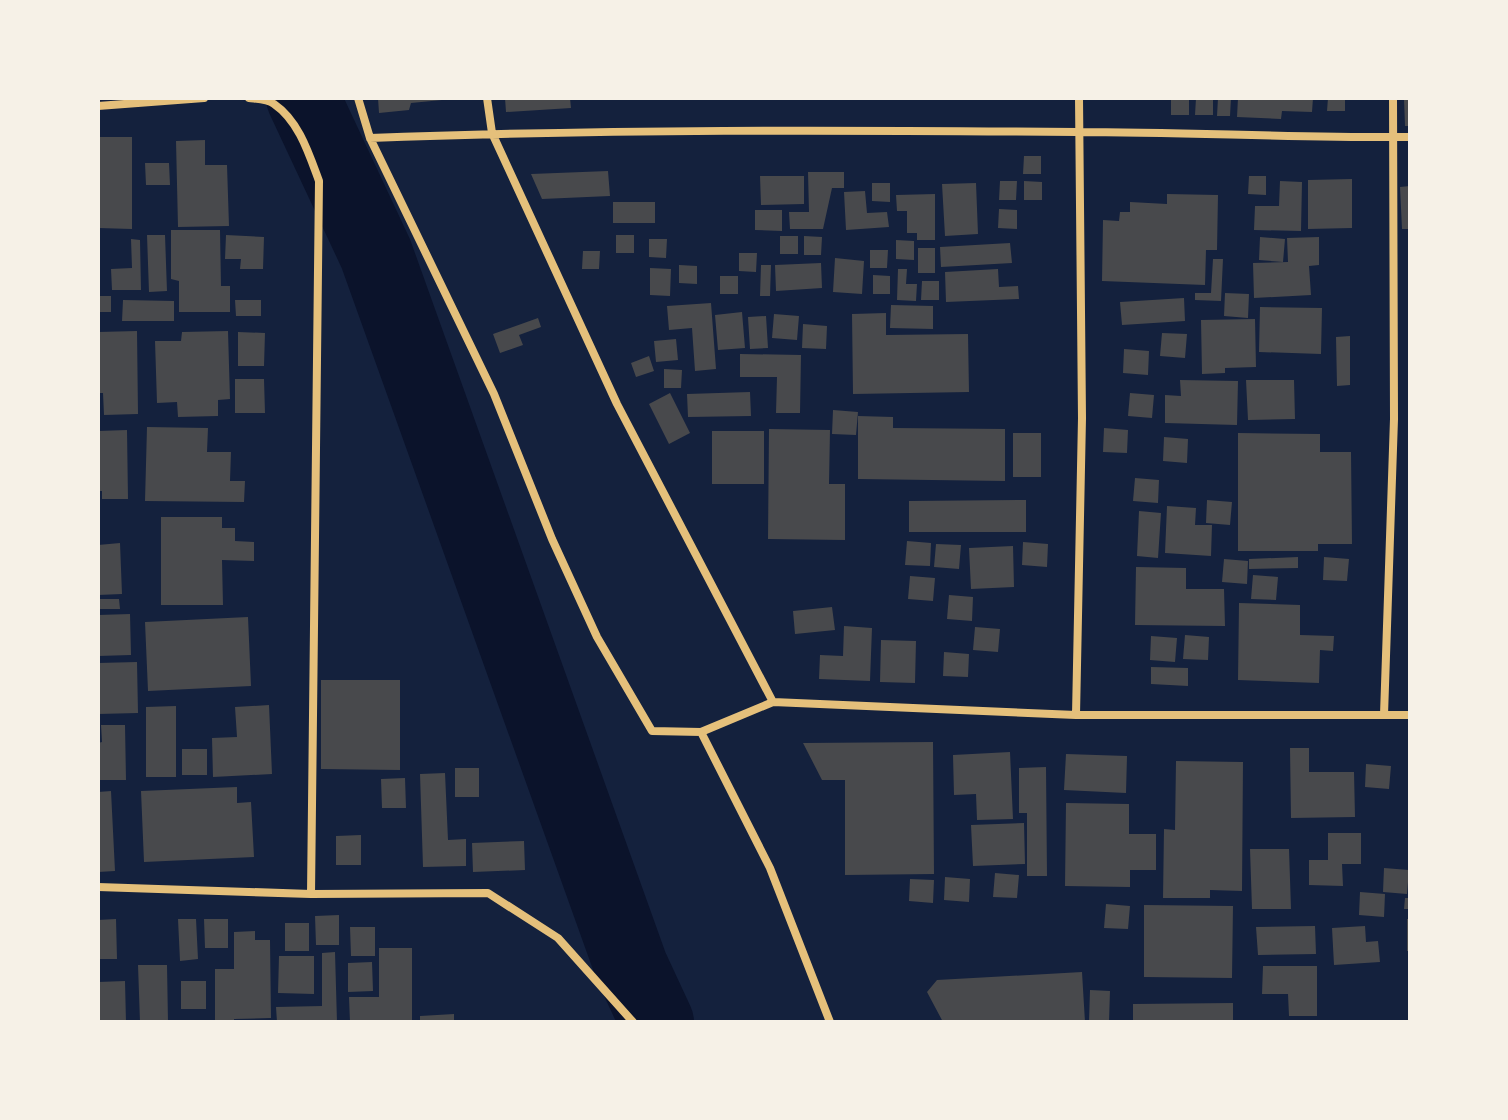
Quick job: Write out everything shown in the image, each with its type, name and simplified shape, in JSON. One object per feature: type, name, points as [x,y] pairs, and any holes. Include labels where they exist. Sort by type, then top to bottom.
[{"type":"street","points":[[98,106],[204,98]]},
{"type":"street","points":[[249,98],[272,102],[293,123],[307,147],[319,181],[311,894]]},
{"type":"street","points":[[358,98],[370,138],[494,394],[552,539],[597,637],[652,731],[701,732],[773,702],[1076,715],[1410,715]]},
{"type":"street","points":[[487,98],[492,133],[617,404],[773,702]]},
{"type":"street","points":[[1076,715],[1082,418],[1079,98]]},
{"type":"street","points":[[1384,715],[1394,419],[1393,98]]},
{"type":"street","points":[[370,138],[492,133],[1079,132],[1410,137]]},
{"type":"street","points":[[701,732],[770,868],[830,1022]]},
{"type":"street","points":[[98,887],[311,894],[488,893],[558,938],[633,1022]]},
{"type":"building","points":[[378,98],[442,100],[411,103],[409,110],[379,113]]},
{"type":"building","points":[[505,98],[570,98],[571,108],[506,112]]},
{"type":"building","points":[[1171,98],[1189,98],[1189,115],[1171,115]]},
{"type":"building","points":[[1196,98],[1213,98],[1213,115],[1195,115]]},
{"type":"building","points":[[1218,98],[1231,98],[1230,116],[1217,116]]},
{"type":"building","points":[[1238,98],[1313,98],[1312,112],[1282,111],[1281,119],[1237,117]]},
{"type":"building","points":[[1328,98],[1345,98],[1345,111],[1327,111]]},
{"type":"building","points":[[1404,99],[1410,99],[1410,126],[1405,126]]},
{"type":"building","points":[[98,137],[132,137],[132,229],[98,228]]},
{"type":"building","points":[[205,140],[205,165],[227,165],[229,226],[178,227],[176,141]]},
{"type":"building","points":[[1024,156],[1041,156],[1041,174],[1023,174]]},
{"type":"building","points":[[145,163],[169,163],[170,185],[146,185]]},
{"type":"building","points":[[608,171],[610,196],[542,199],[531,174]]},
{"type":"building","points":[[808,172],[844,172],[844,188],[832,188],[823,229],[790,229],[789,212],[809,212]]},
{"type":"building","points":[[760,176],[804,176],[804,204],[761,205]]},
{"type":"building","points":[[1249,176],[1266,176],[1266,195],[1248,194]]},
{"type":"building","points":[[1352,179],[1352,228],[1308,229],[1308,180]]},
{"type":"building","points":[[1000,181],[1017,181],[1016,200],[999,200]]},
{"type":"building","points":[[1024,181],[1042,182],[1042,200],[1024,200]]},
{"type":"building","points":[[1280,181],[1302,182],[1301,231],[1254,230],[1255,206],[1279,206]]},
{"type":"building","points":[[872,183],[890,183],[890,202],[872,201]]},
{"type":"building","points":[[976,183],[978,234],[945,236],[942,184]]},
{"type":"building","points":[[1410,186],[1410,229],[1402,229],[1400,187]]},
{"type":"building","points":[[865,191],[867,213],[887,212],[889,227],[846,230],[844,192]]},
{"type":"building","points":[[935,194],[935,240],[917,240],[917,233],[907,233],[907,211],[897,211],[896,195]]},
{"type":"building","points":[[1167,194],[1218,195],[1217,250],[1206,250],[1205,285],[1102,281],[1103,220],[1119,221],[1120,212],[1130,212],[1130,202],[1167,204]]},
{"type":"building","points":[[613,202],[655,202],[655,223],[613,223]]},
{"type":"building","points":[[999,209],[1017,210],[1017,229],[998,228]]},
{"type":"building","points":[[755,210],[782,210],[782,231],[755,230]]},
{"type":"building","points":[[171,230],[220,230],[221,286],[230,286],[230,312],[179,312],[179,281],[171,279]]},
{"type":"building","points":[[147,235],[165,235],[167,291],[149,292]]},
{"type":"building","points":[[226,235],[264,237],[263,269],[240,269],[241,259],[225,259]]},
{"type":"building","points":[[616,235],[634,235],[634,253],[616,253]]},
{"type":"building","points":[[780,236],[798,236],[798,254],[780,254]]},
{"type":"building","points":[[804,236],[822,237],[821,255],[804,255]]},
{"type":"building","points":[[1260,237],[1285,239],[1283,262],[1259,260]]},
{"type":"building","points":[[1319,237],[1319,265],[1309,266],[1311,295],[1254,298],[1253,263],[1288,262],[1287,238]]},
{"type":"building","points":[[131,239],[140,240],[141,290],[112,290],[111,269],[132,268]]},
{"type":"building","points":[[649,239],[667,239],[666,258],[649,257]]},
{"type":"building","points":[[896,240],[914,241],[914,260],[896,259]]},
{"type":"building","points":[[1010,243],[1012,263],[941,267],[940,247]]},
{"type":"building","points":[[918,248],[935,248],[935,273],[918,273]]},
{"type":"building","points":[[870,250],[888,250],[887,268],[870,268]]},
{"type":"building","points":[[583,251],[600,251],[599,269],[582,269]]},
{"type":"building","points":[[739,253],[757,253],[756,272],[739,271]]},
{"type":"building","points":[[835,258],[864,261],[862,294],[833,292]]},
{"type":"building","points":[[1213,259],[1223,259],[1221,301],[1195,300],[1195,293],[1211,293]]},
{"type":"building","points":[[821,263],[822,288],[776,291],[775,265]]},
{"type":"building","points":[[679,265],[697,266],[697,284],[679,283]]},
{"type":"building","points":[[761,265],[771,265],[770,296],[760,296]]},
{"type":"building","points":[[650,268],[671,269],[670,296],[650,295]]},
{"type":"building","points":[[898,269],[907,269],[906,284],[917,284],[916,301],[897,300]]},
{"type":"building","points":[[998,269],[999,287],[1018,286],[1019,299],[946,302],[945,272]]},
{"type":"building","points":[[873,275],[890,276],[890,294],[873,294]]},
{"type":"building","points":[[720,276],[738,276],[738,294],[720,294]]},
{"type":"building","points":[[922,281],[939,281],[939,300],[921,300]]},
{"type":"building","points":[[1225,293],[1249,294],[1248,318],[1224,316]]},
{"type":"building","points":[[98,296],[111,296],[111,312],[98,312]]},
{"type":"building","points":[[1184,298],[1185,321],[1122,325],[1120,302]]},
{"type":"building","points":[[123,300],[174,301],[174,321],[122,321]]},
{"type":"building","points":[[235,300],[261,300],[261,316],[236,316]]},
{"type":"building","points":[[711,303],[716,369],[695,371],[692,328],[669,330],[667,306]]},
{"type":"building","points":[[891,305],[933,306],[933,329],[890,328]]},
{"type":"building","points":[[1260,307],[1322,308],[1321,354],[1259,352]]},
{"type":"building","points":[[742,312],[745,348],[718,350],[715,315]]},
{"type":"building","points":[[886,313],[886,335],[968,334],[969,392],[853,394],[852,314]]},
{"type":"building","points":[[774,314],[799,316],[797,340],[772,338]]},
{"type":"building","points":[[766,316],[768,348],[750,349],[748,317]]},
{"type":"building","points":[[538,318],[541,327],[519,335],[523,345],[500,353],[493,334]]},
{"type":"building","points":[[1255,319],[1256,367],[1225,368],[1225,373],[1202,374],[1201,320]]},
{"type":"building","points":[[803,324],[827,326],[826,349],[802,348]]},
{"type":"building","points":[[137,331],[138,414],[104,415],[103,393],[98,393],[98,332]]},
{"type":"building","points":[[228,331],[230,399],[218,400],[218,416],[178,417],[177,402],[157,403],[155,341],[181,341],[182,332]]},
{"type":"building","points":[[238,332],[265,333],[264,366],[238,366]]},
{"type":"building","points":[[1162,333],[1187,334],[1185,358],[1160,356]]},
{"type":"building","points":[[1350,336],[1350,385],[1337,386],[1336,337]]},
{"type":"building","points":[[676,339],[678,360],[656,362],[654,341]]},
{"type":"building","points":[[1124,349],[1149,351],[1148,375],[1123,373]]},
{"type":"building","points":[[740,354],[801,355],[800,413],[776,413],[777,377],[740,377]]},
{"type":"building","points":[[649,356],[654,371],[636,377],[631,363]]},
{"type":"building","points":[[664,369],[682,370],[681,388],[664,388]]},
{"type":"building","points":[[235,379],[264,379],[265,413],[235,413]]},
{"type":"building","points":[[1180,380],[1238,381],[1237,425],[1165,423],[1165,395],[1181,396]]},
{"type":"building","points":[[1246,380],[1294,380],[1295,419],[1248,420]]},
{"type":"building","points":[[750,392],[751,416],[688,417],[687,394]]},
{"type":"building","points":[[670,393],[690,433],[669,444],[649,404]]},
{"type":"building","points":[[1130,393],[1154,395],[1152,418],[1128,416]]},
{"type":"building","points":[[833,410],[858,412],[856,435],[832,434]]},
{"type":"building","points":[[858,416],[893,417],[893,428],[1005,429],[1005,481],[858,479]]},
{"type":"building","points":[[147,427],[208,428],[207,452],[231,452],[230,481],[245,481],[244,502],[145,501]]},
{"type":"building","points":[[1104,428],[1128,430],[1127,453],[1103,452]]},
{"type":"building","points":[[769,429],[830,430],[829,484],[845,484],[845,540],[768,539]]},
{"type":"building","points":[[127,430],[128,499],[102,499],[102,491],[98,491],[98,431]]},
{"type":"building","points":[[712,431],[764,431],[764,484],[712,484]]},
{"type":"building","points":[[1013,433],[1041,433],[1041,477],[1013,477]]},
{"type":"building","points":[[1238,433],[1320,434],[1320,452],[1351,452],[1352,544],[1318,544],[1318,551],[1238,551]]},
{"type":"building","points":[[1164,437],[1188,439],[1187,463],[1163,461]]},
{"type":"building","points":[[1135,478],[1159,480],[1158,503],[1133,501]]},
{"type":"building","points":[[1026,500],[1026,532],[909,532],[909,501]]},
{"type":"building","points":[[1207,500],[1232,502],[1230,525],[1206,523]]},
{"type":"building","points":[[1167,506],[1196,508],[1195,525],[1212,525],[1211,556],[1165,553]]},
{"type":"building","points":[[1139,511],[1161,513],[1158,558],[1137,556]]},
{"type":"building","points":[[161,517],[222,517],[222,528],[235,528],[235,541],[254,542],[254,561],[222,560],[223,605],[161,605]]},
{"type":"building","points":[[907,541],[931,543],[930,566],[905,565]]},
{"type":"building","points":[[1023,542],[1048,544],[1047,567],[1022,565]]},
{"type":"building","points":[[120,543],[122,594],[98,595],[98,545]]},
{"type":"building","points":[[936,544],[961,545],[959,569],[934,567]]},
{"type":"building","points":[[1013,546],[1014,587],[971,589],[969,548]]},
{"type":"building","points":[[1298,557],[1298,568],[1249,569],[1249,559]]},
{"type":"building","points":[[1324,557],[1349,559],[1347,581],[1323,580]]},
{"type":"building","points":[[1224,559],[1248,561],[1247,584],[1222,582]]},
{"type":"building","points":[[1136,567],[1186,568],[1186,589],[1224,589],[1225,626],[1135,625]]},
{"type":"building","points":[[1253,575],[1278,577],[1276,600],[1251,599]]},
{"type":"building","points":[[910,576],[935,578],[933,601],[908,599]]},
{"type":"building","points":[[949,595],[973,597],[972,621],[947,619]]},
{"type":"building","points":[[98,599],[119,599],[120,609],[98,609]]},
{"type":"building","points":[[1239,603],[1300,605],[1300,635],[1334,636],[1333,651],[1320,650],[1319,683],[1238,680]]},
{"type":"building","points":[[832,607],[835,630],[795,634],[793,611]]},
{"type":"building","points":[[130,614],[131,655],[98,656],[98,615]]},
{"type":"building","points":[[248,617],[251,686],[148,691],[145,622]]},
{"type":"building","points":[[844,626],[872,628],[870,681],[819,679],[820,655],[843,656]]},
{"type":"building","points":[[975,627],[1000,629],[998,652],[973,650]]},
{"type":"building","points":[[1185,635],[1209,637],[1208,660],[1183,659]]},
{"type":"building","points":[[1151,636],[1177,638],[1175,662],[1150,660]]},
{"type":"building","points":[[881,640],[916,641],[915,683],[880,682]]},
{"type":"building","points":[[944,652],[969,654],[968,677],[943,676]]},
{"type":"building","points":[[137,662],[138,713],[98,714],[98,663]]},
{"type":"building","points":[[1151,667],[1188,668],[1188,686],[1151,684]]},
{"type":"building","points":[[321,680],[400,680],[400,770],[321,769]]},
{"type":"building","points":[[269,705],[272,774],[213,777],[212,738],[237,737],[235,707]]},
{"type":"building","points":[[176,706],[176,777],[146,777],[146,707]]},
{"type":"building","points":[[101,725],[125,725],[126,780],[98,780]]},
{"type":"building","points":[[933,742],[934,874],[845,875],[845,780],[822,780],[803,743]]},
{"type":"building","points":[[1290,748],[1309,748],[1309,772],[1354,772],[1355,817],[1291,818]]},
{"type":"building","points":[[182,749],[207,749],[207,775],[182,775]]},
{"type":"building","points":[[1010,752],[1013,819],[977,820],[976,794],[954,795],[953,755]]},
{"type":"building","points":[[1066,754],[1127,756],[1126,793],[1064,790]]},
{"type":"building","points":[[1176,761],[1243,762],[1242,891],[1210,890],[1210,898],[1163,898],[1164,829],[1175,830]]},
{"type":"building","points":[[1366,764],[1391,766],[1389,789],[1365,787]]},
{"type":"building","points":[[1046,767],[1047,876],[1027,876],[1027,813],[1019,813],[1019,768]]},
{"type":"building","points":[[455,768],[479,768],[479,797],[455,797]]},
{"type":"building","points":[[445,773],[448,840],[466,839],[466,866],[423,867],[420,774]]},
{"type":"building","points":[[405,778],[406,808],[382,808],[381,779]]},
{"type":"building","points":[[237,787],[237,803],[251,802],[254,857],[144,862],[141,791]]},
{"type":"building","points":[[111,791],[115,871],[98,872],[98,792]]},
{"type":"building","points":[[1066,803],[1129,804],[1129,834],[1156,834],[1156,870],[1130,870],[1130,887],[1065,886]]},
{"type":"building","points":[[1024,823],[1025,864],[973,866],[971,825]]},
{"type":"building","points":[[1328,833],[1361,833],[1361,864],[1342,864],[1343,886],[1309,885],[1309,860],[1328,860]]},
{"type":"building","points":[[361,835],[361,865],[336,865],[336,836]]},
{"type":"building","points":[[524,841],[525,870],[473,872],[472,843]]},
{"type":"building","points":[[1250,849],[1289,849],[1291,909],[1252,909]]},
{"type":"building","points":[[1384,868],[1409,870],[1407,894],[1383,892]]},
{"type":"building","points":[[995,873],[1019,875],[1017,898],[993,897]]},
{"type":"building","points":[[945,877],[970,879],[969,902],[944,900]]},
{"type":"building","points":[[910,879],[934,880],[933,903],[909,901]]},
{"type":"building","points":[[1360,892],[1385,894],[1384,917],[1359,915]]},
{"type":"building","points":[[1405,898],[1410,898],[1410,909],[1404,909]]},
{"type":"building","points":[[1106,904],[1130,906],[1128,929],[1104,928]]},
{"type":"building","points":[[1144,905],[1233,906],[1232,978],[1144,977]]},
{"type":"building","points":[[339,915],[339,945],[316,945],[315,916]]},
{"type":"building","points":[[116,919],[117,959],[98,959],[98,920]]},
{"type":"building","points":[[178,919],[196,919],[198,959],[180,961]]},
{"type":"building","points":[[204,919],[228,919],[228,948],[205,948]]},
{"type":"building","points":[[1407,919],[1410,919],[1410,951],[1407,951]]},
{"type":"building","points":[[285,923],[309,923],[309,951],[285,951]]},
{"type":"building","points":[[1315,926],[1316,954],[1258,955],[1256,927]]},
{"type":"building","points":[[1365,926],[1366,942],[1378,941],[1380,962],[1334,965],[1332,928]]},
{"type":"building","points":[[350,927],[375,927],[375,956],[351,956]]},
{"type":"building","points":[[255,931],[255,940],[270,940],[271,1018],[215,1022],[215,969],[234,969],[234,932]]},
{"type":"building","points":[[379,948],[412,948],[412,1022],[350,1022],[349,997],[379,997]]},
{"type":"building","points":[[335,952],[337,1022],[277,1022],[276,1007],[322,1006],[322,953]]},
{"type":"building","points":[[279,956],[314,956],[314,994],[278,993]]},
{"type":"building","points":[[372,962],[373,991],[348,992],[348,963]]},
{"type":"building","points":[[138,965],[167,965],[168,1022],[140,1022]]},
{"type":"building","points":[[1263,966],[1317,966],[1317,1016],[1289,1016],[1288,994],[1262,994]]},
{"type":"building","points":[[1082,972],[1085,1022],[943,1022],[927,992],[937,980]]},
{"type":"building","points":[[125,981],[126,1022],[98,1022],[98,982]]},
{"type":"building","points":[[181,981],[206,981],[206,1009],[181,1009]]},
{"type":"building","points":[[1090,990],[1110,991],[1109,1022],[1089,1022]]},
{"type":"building","points":[[1233,1003],[1233,1022],[1133,1022],[1133,1004]]},
{"type":"building","points":[[454,1014],[454,1022],[420,1022],[420,1016]]},
{"type":"waterway","points":[[303,98],[376,254],[631,966],[657,1022]]}]
